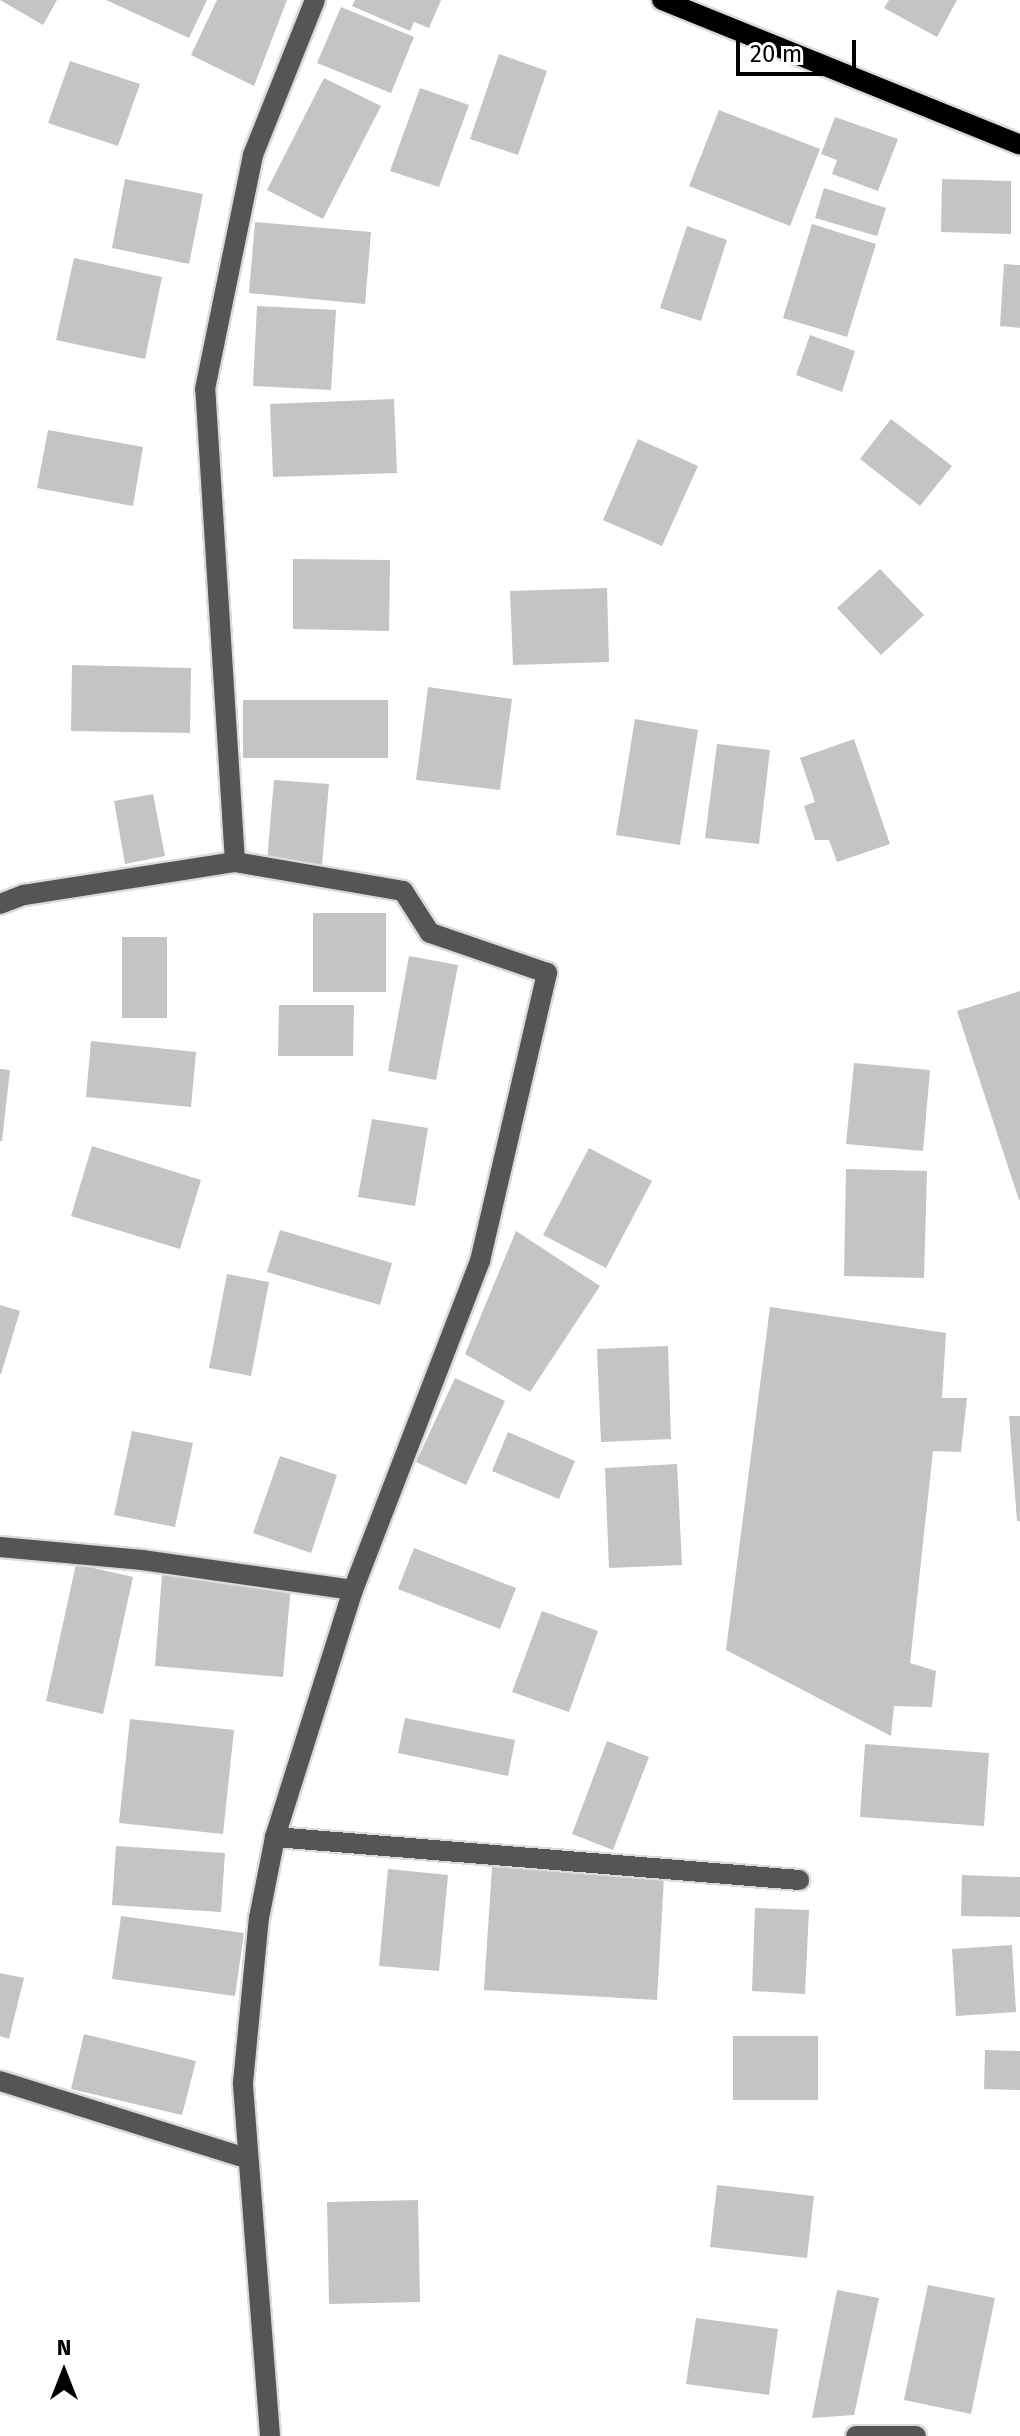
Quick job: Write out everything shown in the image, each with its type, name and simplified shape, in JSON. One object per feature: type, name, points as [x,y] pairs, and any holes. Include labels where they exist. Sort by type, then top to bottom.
[{"type":"main road","points":[[662,0],[1020,145]]},
{"type":"street","points":[[235,862],[205,389],[253,155],[315,0]]},
{"type":"street","points":[[0,904],[24,895],[235,862],[403,891],[430,933],[547,973],[480,1261],[353,1590],[275,1837],[259,1918],[243,2083],[246,2158],[270,2436]]},
{"type":"street","points":[[0,1547],[142,1560],[353,1590]]},
{"type":"street","points":[[275,1837],[799,1880]]},
{"type":"street","points":[[0,2081],[246,2158]]},
{"type":"street","points":[[856,2436],[916,2436]]},
{"type":"building","points":[[0,0],[57,0],[43,25]]},
{"type":"building","points":[[106,0],[207,0],[189,38]]},
{"type":"building","points":[[217,0],[287,0],[254,86],[191,55]]},
{"type":"building","points":[[355,0],[441,0],[429,28],[414,22],[410,31],[352,6]]},
{"type":"building","points":[[889,0],[957,0],[937,37],[884,8]]},
{"type":"building","points":[[341,7],[414,37],[391,93],[317,63]]},
{"type":"building","points":[[499,54],[547,71],[518,155],[470,139]]},
{"type":"building","points":[[70,61],[140,84],[118,146],[48,123]]},
{"type":"building","points":[[324,78],[381,106],[323,219],[267,190]]},
{"type":"building","points":[[420,88],[469,105],[439,187],[390,171]]},
{"type":"building","points":[[719,110],[820,149],[790,226],[689,186]]},
{"type":"building","points":[[835,117],[898,139],[878,191],[832,174],[837,160],[821,154]]},
{"type":"building","points":[[125,179],[203,194],[189,264],[112,248]]},
{"type":"building","points":[[942,179],[1011,181],[1011,234],[941,232]]},
{"type":"building","points":[[824,188],[886,208],[877,236],[815,218]]},
{"type":"building","points":[[255,222],[371,232],[365,304],[249,293]]},
{"type":"building","points":[[812,224],[876,244],[847,337],[783,318]]},
{"type":"building","points":[[687,226],[727,240],[701,321],[660,308]]},
{"type":"building","points":[[74,258],[162,277],[145,359],[56,340]]},
{"type":"building","points":[[1004,264],[1020,265],[1020,328],[1000,326]]},
{"type":"building","points":[[257,306],[336,310],[331,390],[253,386]]},
{"type":"building","points":[[810,335],[855,351],[842,392],[796,375]]},
{"type":"building","points":[[394,399],[397,473],[273,477],[270,404]]},
{"type":"building","points":[[891,419],[952,466],[920,506],[860,459]]},
{"type":"building","points":[[48,430],[143,447],[133,506],[37,488]]},
{"type":"building","points":[[638,439],[698,466],[662,546],[603,520]]},
{"type":"building","points":[[293,559],[390,560],[389,631],[293,629]]},
{"type":"building","points":[[880,569],[924,615],[881,655],[837,608]]},
{"type":"building","points":[[607,588],[609,662],[513,665],[510,591]]},
{"type":"building","points":[[72,665],[191,668],[190,733],[71,731]]},
{"type":"building","points":[[428,687],[512,699],[500,790],[416,780]]},
{"type":"building","points":[[243,700],[388,700],[388,758],[243,758]]},
{"type":"building","points":[[635,719],[698,730],[680,845],[616,835]]},
{"type":"building","points":[[854,739],[890,844],[837,862],[829,840],[815,840],[804,806],[815,802],[800,758]]},
{"type":"building","points":[[717,744],[770,750],[759,844],[705,838]]},
{"type":"building","points":[[274,780],[329,784],[322,865],[267,861]]},
{"type":"building","points":[[153,794],[165,856],[125,864],[114,801]]},
{"type":"building","points":[[313,913],[386,913],[386,992],[313,992]]},
{"type":"building","points":[[122,937],[167,937],[167,1018],[122,1018]]},
{"type":"building","points":[[409,956],[458,965],[436,1080],[388,1071]]},
{"type":"building","points":[[1020,991],[1020,1200],[1019,1200],[957,1011]]},
{"type":"building","points":[[279,1005],[354,1005],[353,1056],[278,1056]]},
{"type":"building","points":[[91,1041],[196,1052],[191,1107],[86,1097]]},
{"type":"building","points":[[854,1063],[930,1070],[923,1151],[846,1144]]},
{"type":"building","points":[[0,1069],[10,1070],[2,1141],[0,1141]]},
{"type":"building","points":[[372,1119],[428,1128],[415,1206],[358,1197]]},
{"type":"building","points":[[92,1146],[201,1180],[180,1249],[71,1216]]},
{"type":"building","points":[[589,1148],[652,1181],[606,1268],[543,1235]]},
{"type":"building","points":[[846,1169],[927,1171],[924,1278],[844,1276]]},
{"type":"building","points":[[280,1230],[392,1263],[380,1305],[267,1272]]},
{"type":"building","points":[[516,1231],[600,1286],[530,1392],[465,1354]]},
{"type":"building","points":[[227,1274],[269,1282],[251,1376],[209,1368]]},
{"type":"building","points":[[0,1305],[20,1311],[1,1374],[0,1374]]},
{"type":"building","points":[[770,1307],[946,1333],[942,1398],[967,1398],[961,1452],[933,1451],[910,1663],[936,1671],[932,1707],[894,1706],[891,1736],[726,1650]]},
{"type":"building","points":[[668,1346],[671,1439],[601,1442],[597,1349]]},
{"type":"building","points":[[455,1378],[505,1401],[466,1485],[416,1462]]},
{"type":"building","points":[[1009,1416],[1020,1416],[1020,1521],[1017,1521]]},
{"type":"building","points":[[132,1431],[193,1443],[175,1527],[114,1515]]},
{"type":"building","points":[[508,1432],[575,1461],[559,1499],[492,1471]]},
{"type":"building","points":[[280,1456],[337,1475],[311,1553],[253,1533]]},
{"type":"building","points":[[677,1464],[682,1565],[609,1568],[605,1468]]},
{"type":"building","points":[[414,1548],[516,1588],[500,1629],[398,1589]]},
{"type":"building","points":[[76,1564],[133,1577],[103,1714],[46,1701]]},
{"type":"building","points":[[162,1575],[291,1585],[283,1677],[155,1666]]},
{"type":"building","points":[[542,1611],[598,1631],[569,1712],[512,1692]]},
{"type":"building","points":[[405,1718],[515,1740],[508,1776],[398,1753]]},
{"type":"building","points":[[130,1719],[234,1730],[223,1834],[119,1823]]},
{"type":"building","points":[[607,1741],[649,1757],[613,1850],[572,1834]]},
{"type":"building","points":[[865,1744],[989,1753],[984,1826],[860,1817]]},
{"type":"building","points":[[116,1846],[225,1853],[221,1912],[112,1905]]},
{"type":"building","points":[[492,1867],[664,1877],[657,2000],[484,1990]]},
{"type":"building","points":[[388,1869],[448,1875],[439,1971],[379,1966]]},
{"type":"building","points":[[962,1875],[1020,1877],[1020,1917],[961,1916]]},
{"type":"building","points":[[755,1908],[809,1910],[805,1994],[752,1991]]},
{"type":"building","points":[[121,1916],[244,1933],[235,1996],[112,1979]]},
{"type":"building","points":[[1012,1945],[1016,2012],[956,2016],[952,1949]]},
{"type":"building","points":[[0,1973],[24,1978],[9,2039],[0,2036]]},
{"type":"building","points":[[84,2034],[196,2061],[182,2115],[71,2089]]},
{"type":"building","points":[[733,2036],[818,2036],[818,2100],[733,2100]]},
{"type":"building","points":[[985,2050],[1020,2051],[1020,2090],[984,2089]]},
{"type":"building","points":[[717,2185],[814,2196],[807,2258],[710,2247]]},
{"type":"building","points":[[418,2200],[420,2302],[329,2304],[327,2202]]},
{"type":"building","points":[[928,2285],[995,2298],[971,2414],[904,2400]]},
{"type":"building","points":[[837,2290],[879,2298],[854,2415],[812,2418]]},
{"type":"building","points":[[696,2318],[778,2329],[769,2395],[686,2384]]}]
